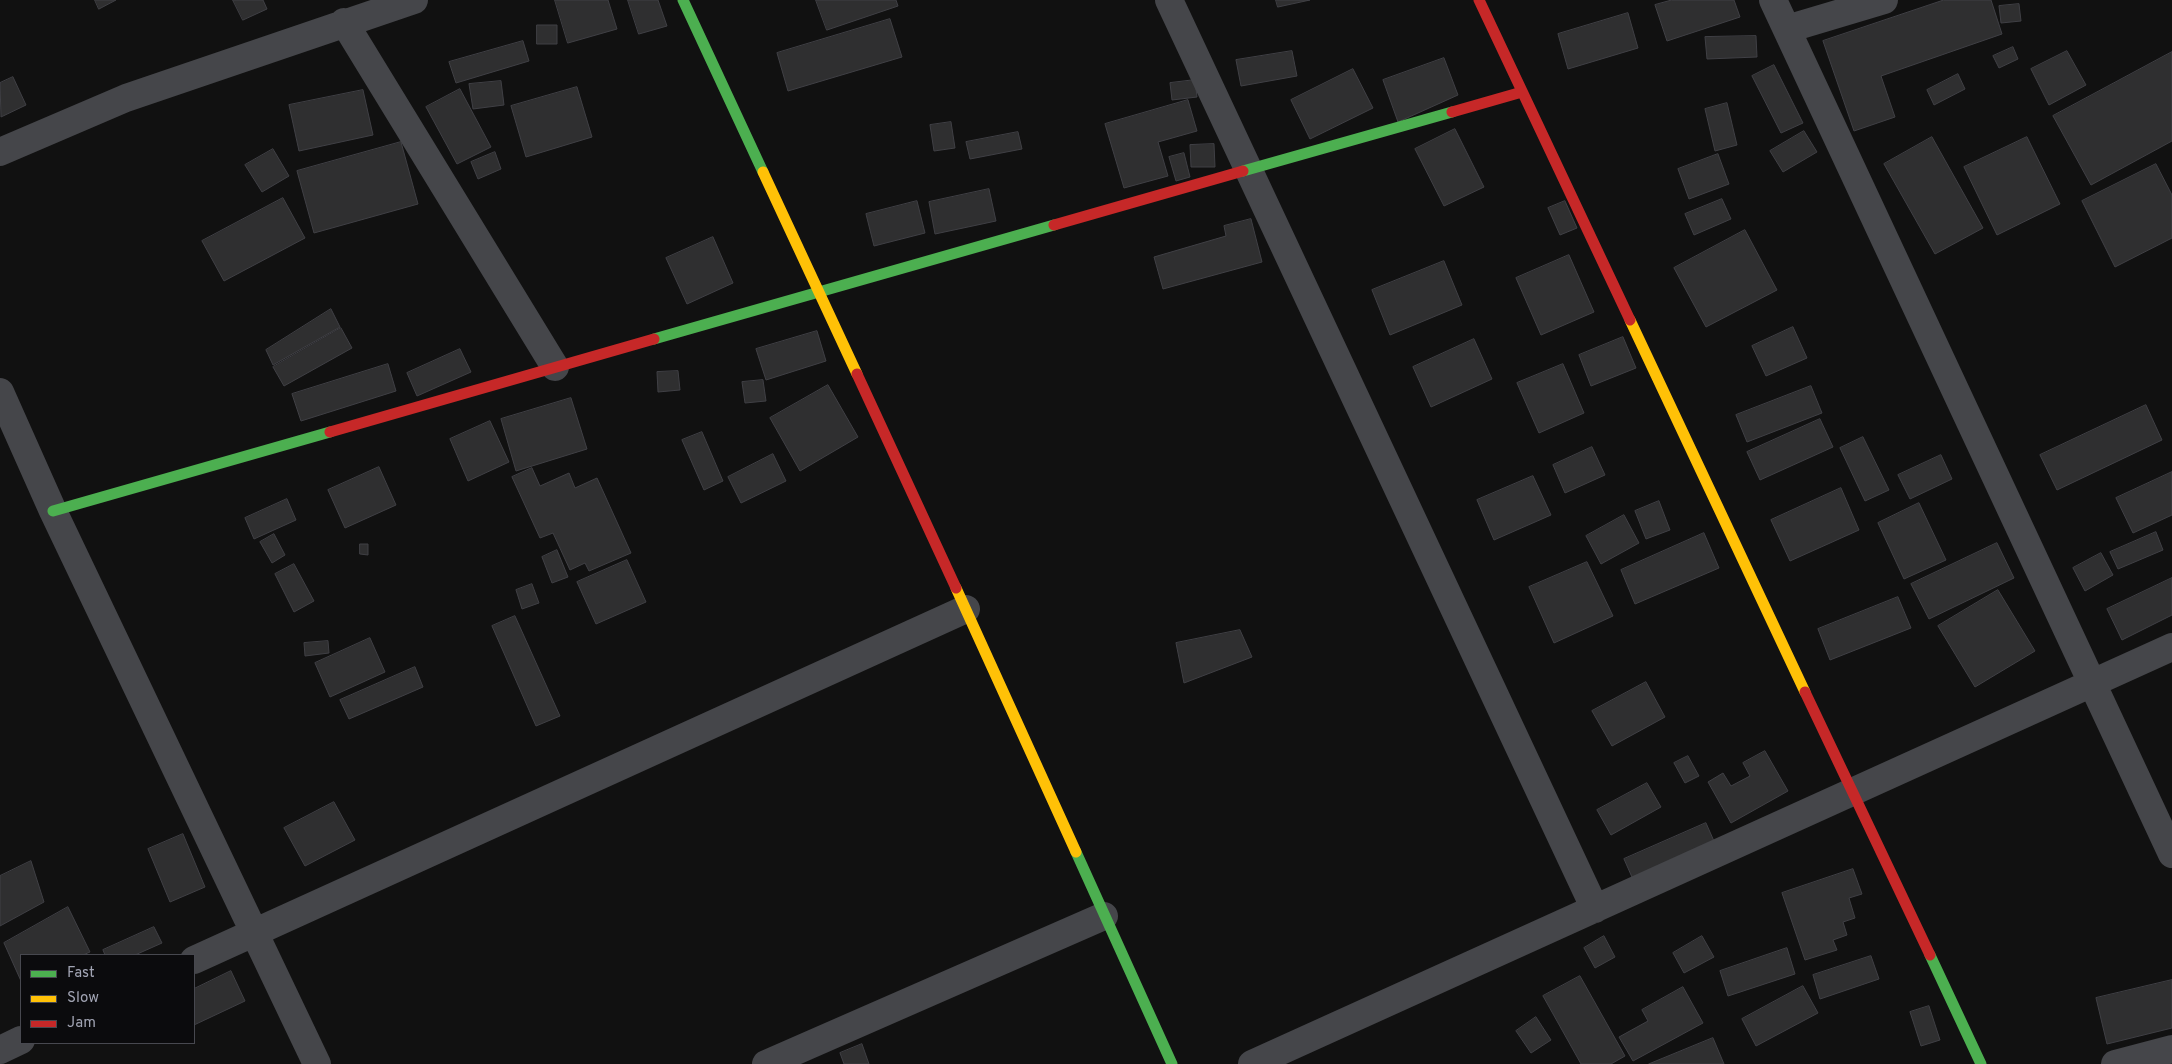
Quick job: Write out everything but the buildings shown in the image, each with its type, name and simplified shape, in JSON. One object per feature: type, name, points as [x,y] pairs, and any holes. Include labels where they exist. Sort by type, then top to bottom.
[{"type":"street","points":[[0,152],[126,98],[344,22],[414,0]]},
{"type":"street","points":[[683,0],[817,292],[966,609],[1172,1064]]},
{"type":"street","points":[[1169,0],[1595,909]]},
{"type":"street","points":[[1479,0],[1981,1064]]},
{"type":"street","points":[[1773,0],[2172,854]]},
{"type":"street","points":[[1787,29],[1884,0]]},
{"type":"street","points":[[344,22],[556,367]]},
{"type":"street","points":[[53,511],[1522,92]]},
{"type":"street","points":[[0,392],[53,511],[317,1064]]},
{"type":"street","points":[[195,960],[966,609]]},
{"type":"street","points":[[1252,1064],[2172,647]]},
{"type":"street","points":[[766,1064],[1104,916]]},
{"type":"street","points":[[2114,1064],[2172,1049]]},
{"type":"traffic: fast","points":[[683,0],[763,172]]},
{"type":"traffic: fast","points":[[1243,171],[1452,112]]},
{"type":"traffic: fast","points":[[654,339],[1054,225]]},
{"type":"traffic: fast","points":[[53,511],[330,432]]},
{"type":"traffic: fast","points":[[1076,852],[1172,1064]]},
{"type":"traffic: fast","points":[[1930,955],[1981,1064]]},
{"type":"traffic: slow","points":[[763,172],[857,374]]},
{"type":"traffic: slow","points":[[1630,320],[1805,692]]},
{"type":"traffic: slow","points":[[956,588],[1076,852]]},
{"type":"traffic: jam","points":[[1479,0],[1630,320]]},
{"type":"traffic: jam","points":[[1452,112],[1522,92]]},
{"type":"traffic: jam","points":[[1054,225],[1243,171]]},
{"type":"traffic: jam","points":[[330,432],[654,339]]},
{"type":"traffic: jam","points":[[857,374],[956,588]]},
{"type":"traffic: jam","points":[[1805,692],[1930,955]]}]
